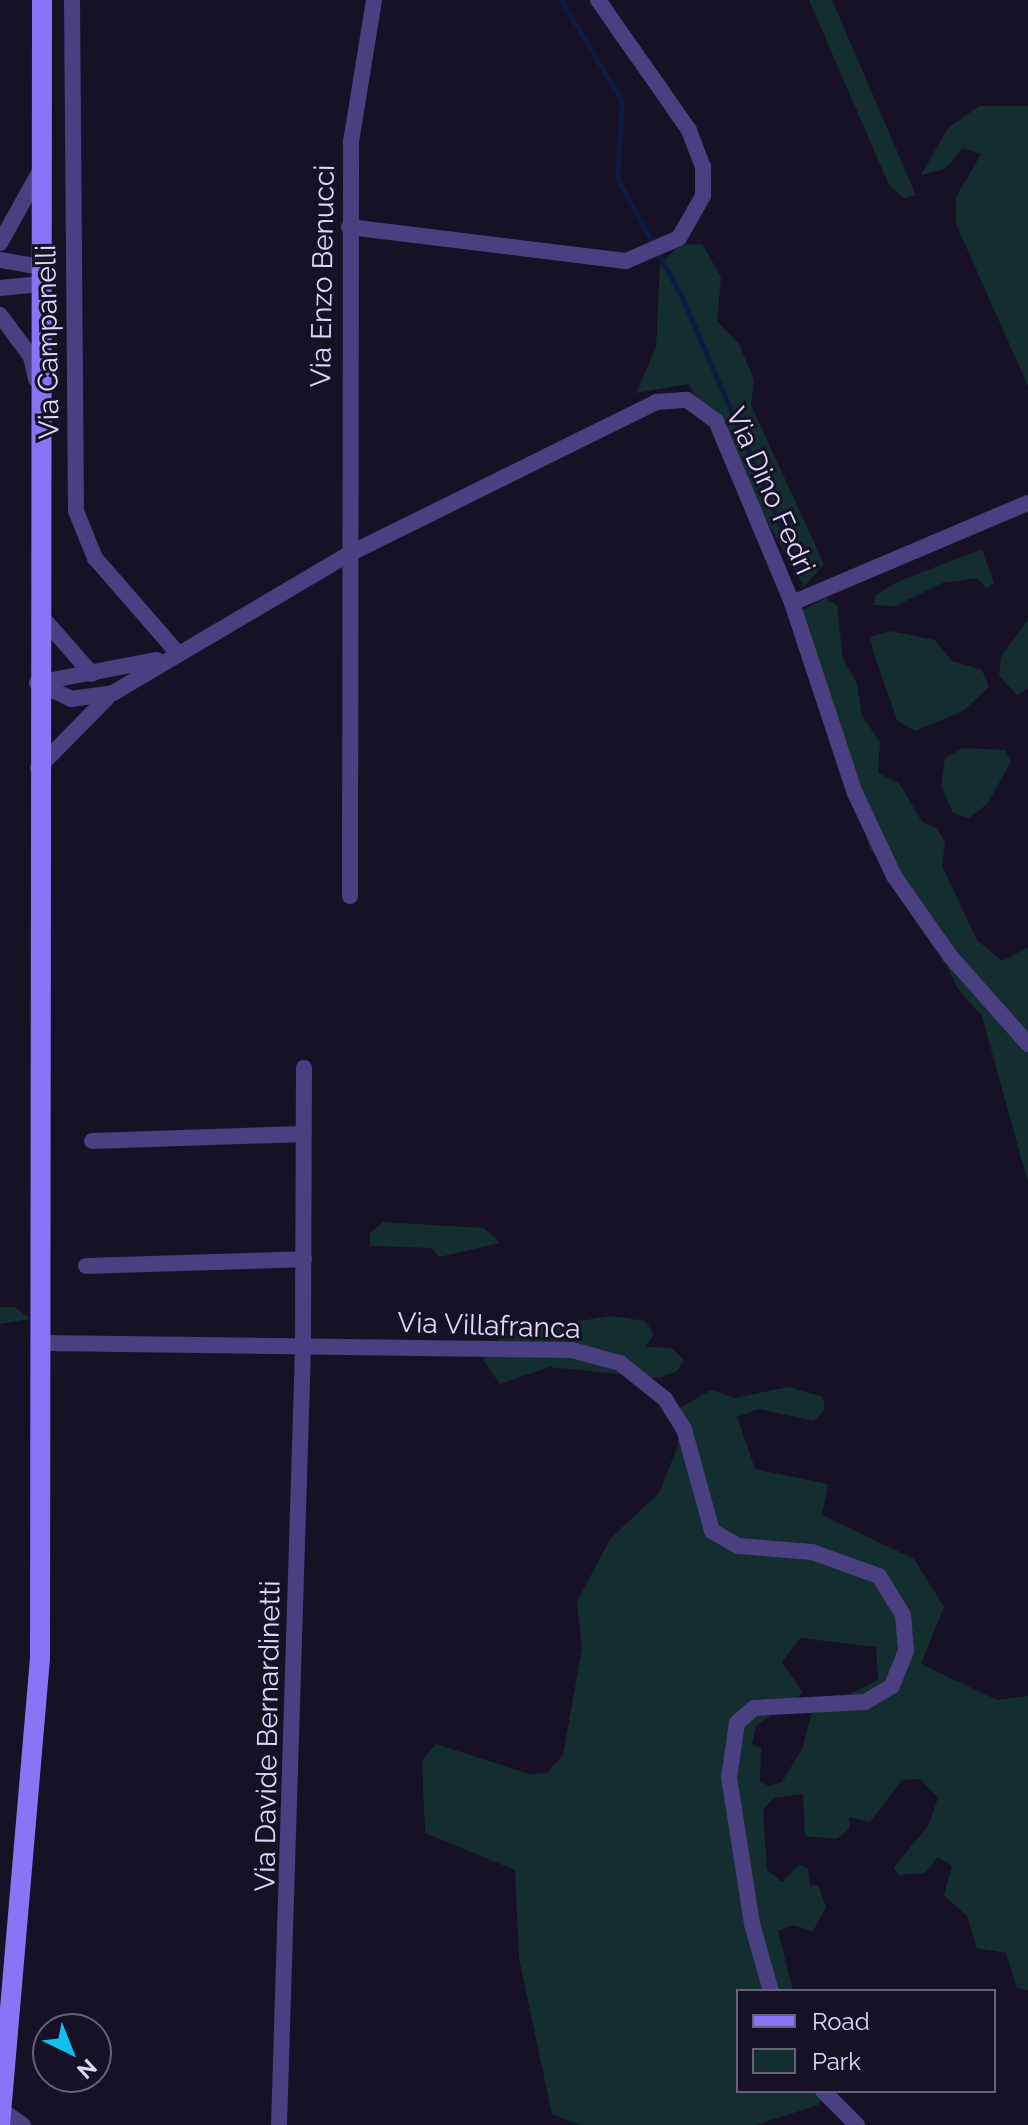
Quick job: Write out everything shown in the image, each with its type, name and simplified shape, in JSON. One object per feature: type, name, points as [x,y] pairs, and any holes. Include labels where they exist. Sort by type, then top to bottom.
[{"type":"main road","points":[[1,2114],[40,1658],[43,1343],[37,683],[44,411],[42,0]]},
{"type":"street","name":"Via Campanelli","points":[[72,0],[76,511],[95,558],[175,650]]},
{"type":"street","name":"Via Enzo Benucci","points":[[350,896],[347,555],[351,142],[374,0]]},
{"type":"street","points":[[349,227],[626,261],[679,238],[703,196],[703,167],[689,130],[598,0]]},
{"type":"street","points":[[0,243],[43,164]]},
{"type":"street","points":[[0,260],[41,275]]},
{"type":"street","points":[[0,288],[41,275]]},
{"type":"street","points":[[0,315],[31,357],[44,411]]},
{"type":"street","name":"Via Dino Fedri","points":[[38,768],[113,693],[159,659],[347,555],[674,397],[702,407],[716,421],[792,603],[855,793],[894,876],[950,956],[1028,1044]]},
{"type":"street","points":[[792,603],[1028,503]]},
{"type":"street","points":[[39,613],[92,674]]},
{"type":"street","name":"Via Dino Fedri","points":[[37,683],[159,659]]},
{"type":"street","name":"Via Dino Fedri","points":[[37,683],[71,699],[113,693]]},
{"type":"street","name":"Via Davide Bernardinetti","points":[[279,2125],[303,1347],[304,1068]]},
{"type":"street","points":[[92,1141],[304,1134]]},
{"type":"street","points":[[86,1266],[304,1259]]},
{"type":"street","name":"Via Villafranca","points":[[43,1343],[572,1350],[620,1363],[665,1399],[684,1429],[712,1531],[738,1546],[858,1564],[897,1595],[906,1651],[892,1686],[865,1702],[754,1708],[737,1723],[729,1777],[752,1924],[770,1989]]},
{"type":"street","points":[[825,2093],[857,2125]]},
{"type":"street","points":[[1,2114],[23,2125]]},
{"type":"green space","points":[[809,0],[832,0],[916,195],[904,198],[889,185]]},
{"type":"green space","points":[[979,106],[1028,106],[1028,386],[956,224],[956,197],[981,154],[963,148],[945,169],[921,175],[948,128]]},
{"type":"green space","points":[[702,244],[721,277],[717,321],[739,344],[754,380],[751,405],[824,564],[804,587],[689,384],[636,393],[656,347],[660,266],[679,245]]},
{"type":"green space","points":[[982,549],[994,583],[987,588],[977,578],[943,583],[895,606],[874,605],[876,595],[899,581]]},
{"type":"green space","points":[[825,598],[837,605],[843,659],[857,684],[862,716],[880,742],[878,773],[899,783],[922,822],[937,828],[945,842],[942,866],[977,940],[1002,961],[1028,947],[1028,1183],[982,1016],[958,989],[903,876],[870,850],[835,716],[797,647],[797,613]]},
{"type":"green space","points":[[1028,619],[1028,688],[1017,695],[999,676],[1001,657]]},
{"type":"green space","points":[[890,631],[935,640],[952,661],[982,670],[989,687],[963,711],[915,731],[897,720],[874,654],[870,637]]},
{"type":"green space","points":[[963,748],[1005,750],[1011,762],[987,804],[969,818],[953,813],[941,786],[945,758]]},
{"type":"green space","points":[[383,1222],[484,1228],[500,1243],[439,1257],[432,1248],[370,1246],[370,1233]]},
{"type":"green space","points":[[0,1307],[15,1307],[30,1319],[0,1324]]},
{"type":"green space","points":[[611,1316],[645,1321],[654,1334],[646,1347],[672,1348],[684,1360],[677,1371],[659,1378],[549,1367],[500,1384],[483,1360],[504,1333]]},
{"type":"green space","points":[[789,1387],[823,1397],[825,1409],[814,1421],[758,1409],[737,1417],[755,1469],[828,1484],[822,1515],[914,1559],[944,1607],[921,1664],[997,1700],[1028,1696],[1028,1990],[1017,1988],[1006,1953],[976,1948],[968,1917],[944,1895],[952,1866],[938,1857],[925,1873],[898,1875],[894,1867],[928,1826],[938,1798],[920,1779],[902,1780],[870,1822],[849,1817],[850,1828],[837,1839],[805,1836],[803,1794],[774,1798],[763,1810],[767,1870],[782,1882],[799,1865],[808,1869],[810,1886],[818,1885],[826,1907],[813,1931],[792,1925],[778,1931],[792,1989],[736,1989],[736,2093],[824,2093],[818,2105],[756,2125],[580,2125],[552,2114],[519,1958],[515,1870],[425,1833],[422,1761],[436,1744],[529,1774],[547,1773],[563,1755],[582,1648],[577,1601],[611,1538],[659,1493],[678,1446],[678,1409],[711,1390],[735,1398]],"holes":[[[800,1638],[876,1647],[878,1680],[811,1714],[803,1747],[782,1782],[769,1786],[760,1782],[761,1748],[752,1744],[756,1726],[803,1693],[782,1662]]]},
{"type":"waterway","points":[[561,0],[622,101],[617,178],[682,297],[799,569]]}]
